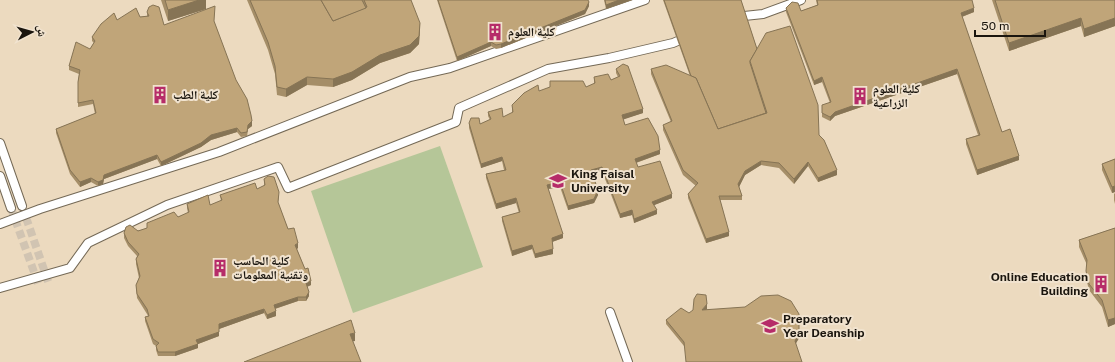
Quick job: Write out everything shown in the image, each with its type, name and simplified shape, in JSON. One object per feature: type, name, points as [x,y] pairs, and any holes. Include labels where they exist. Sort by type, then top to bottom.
[{"type":"street","points":[[0,224],[40,209],[219,152],[410,77],[450,68],[645,0]]},
{"type":"street","points":[[727,20],[733,17],[763,14],[801,0]]},
{"type":"street","points":[[0,288],[70,268],[88,243],[167,205],[278,167],[288,188],[456,122],[459,108],[548,69],[609,58],[674,43],[694,34]]},
{"type":"street","points":[[0,143],[22,206]]},
{"type":"street","points":[[0,176],[11,208]]},
{"type":"street","points":[[610,312],[628,362]]},
{"type":"shaded area","name":"King Faisal University","points":[[0,0],[1115,0],[1115,362],[0,362]]},
{"type":"green space","points":[[440,146],[483,267],[353,313],[311,191]]},
{"type":"building","points":[[165,0],[199,0],[168,10]]},
{"type":"building","points":[[250,0],[321,0],[333,21],[367,7],[364,0],[411,0],[420,23],[419,36],[410,45],[380,55],[352,72],[333,79],[307,77],[286,89],[277,87],[275,66],[268,42]]},
{"type":"building","points":[[321,0],[362,0],[366,8],[333,21]]},
{"type":"building","name":"كلية العلوم","points":[[438,0],[588,0],[589,2],[585,10],[501,44],[496,45],[491,42],[457,57]]},
{"type":"building","points":[[605,0],[619,0],[606,5]]},
{"type":"building","points":[[664,0],[741,0],[757,49],[750,63],[766,113],[718,129],[696,78],[691,76]]},
{"type":"building","name":"كلية العلوم الزراعية","points":[[817,0],[972,0],[974,8],[961,13],[1002,132],[1010,129],[1019,156],[977,170],[966,139],[980,135],[957,69],[835,112],[830,117],[822,113],[822,105],[831,102],[822,77],[814,81],[786,8],[792,2],[798,3],[801,11],[818,5]]},
{"type":"building","points":[[995,0],[1115,0],[1115,18],[1084,29],[1081,18],[1009,43]]},
{"type":"building","name":"كلية الطب","points":[[153,5],[159,7],[164,25],[215,6],[214,21],[236,80],[247,99],[252,121],[248,125],[247,132],[241,133],[237,128],[211,135],[201,143],[161,162],[157,155],[104,175],[103,180],[98,182],[91,178],[80,182],[70,170],[56,129],[96,113],[93,100],[78,103],[78,82],[80,70],[69,66],[76,42],[90,49],[95,41],[92,37],[101,24],[114,13],[117,20],[136,8],[140,17],[149,16],[147,12],[149,7]]},
{"type":"building","points":[[790,26],[818,105],[819,135],[824,140],[837,170],[818,178],[808,162],[794,179],[779,163],[761,161],[745,171],[738,184],[742,196],[719,196],[729,232],[706,239],[688,194],[698,183],[683,170],[663,125],[672,121],[651,69],[666,65],[696,78],[718,129],[767,113],[750,61],[766,33]]},
{"type":"building","points":[[623,64],[628,66],[643,109],[622,115],[625,125],[648,118],[658,136],[660,150],[635,159],[638,167],[660,161],[672,194],[652,202],[657,210],[634,219],[632,210],[620,214],[602,167],[591,170],[598,190],[594,199],[568,206],[560,182],[547,185],[563,234],[552,238],[553,249],[535,254],[532,245],[512,251],[502,217],[520,212],[516,198],[496,204],[486,174],[506,170],[502,157],[481,164],[469,123],[471,118],[479,118],[480,124],[491,119],[488,112],[502,108],[503,117],[513,112],[512,105],[524,93],[538,85],[539,91],[550,87],[550,81],[583,81],[586,87],[595,83],[594,77],[608,74],[611,80],[620,76],[616,69]]},
{"type":"building","points":[[1115,159],[1115,186],[1112,187],[1102,164]]},
{"type":"building","name":"كلية الحاسب وتقنية المعلومات","points":[[268,176],[274,177],[279,192],[278,202],[288,229],[294,228],[298,243],[295,245],[305,269],[308,268],[311,281],[306,283],[309,292],[306,297],[298,297],[274,305],[276,311],[267,315],[264,309],[219,324],[219,332],[196,340],[198,344],[175,352],[158,352],[156,346],[159,343],[153,339],[145,317],[149,316],[147,309],[137,294],[136,285],[140,276],[136,259],[139,254],[128,242],[124,233],[126,227],[130,225],[138,231],[147,228],[147,223],[174,212],[178,217],[189,212],[187,204],[208,195],[210,205],[222,200],[220,195],[255,183],[257,189],[265,185],[264,179]]},
{"type":"building","name":"Online Education Building","points":[[1115,228],[1115,318],[1108,320],[1102,300],[1089,284],[1086,271],[1087,260],[1079,240]]},
{"type":"building","name":"Preparatory Year Deanship","points":[[697,294],[706,295],[707,304],[702,310],[745,307],[761,296],[778,295],[791,301],[799,314],[799,333],[795,341],[802,362],[686,362],[684,342],[666,320],[681,308],[689,313],[693,310],[694,299]]},
{"type":"building","points":[[351,320],[355,333],[350,334],[361,362],[244,362]]},
{"type":"tunnel","points":[[22,206],[49,284]]},
{"type":"tunnel","points":[[11,208],[39,286]]},
{"type":"place","name":"كلية العلوم","points":[[495,32]]},
{"type":"place","name":"كلية الطب","points":[[160,95]]},
{"type":"place","name":"كلية العلوم الزراعية","points":[[860,96]]},
{"type":"place","name":"King Faisal University","points":[[558,181]]},
{"type":"place","name":"كلية الحاسب وتقنية المعلومات","points":[[220,268]]},
{"type":"place","name":"Online Education Building","points":[[1101,284]]},
{"type":"place","name":"Preparatory Year Deanship","points":[[770,326]]}]
